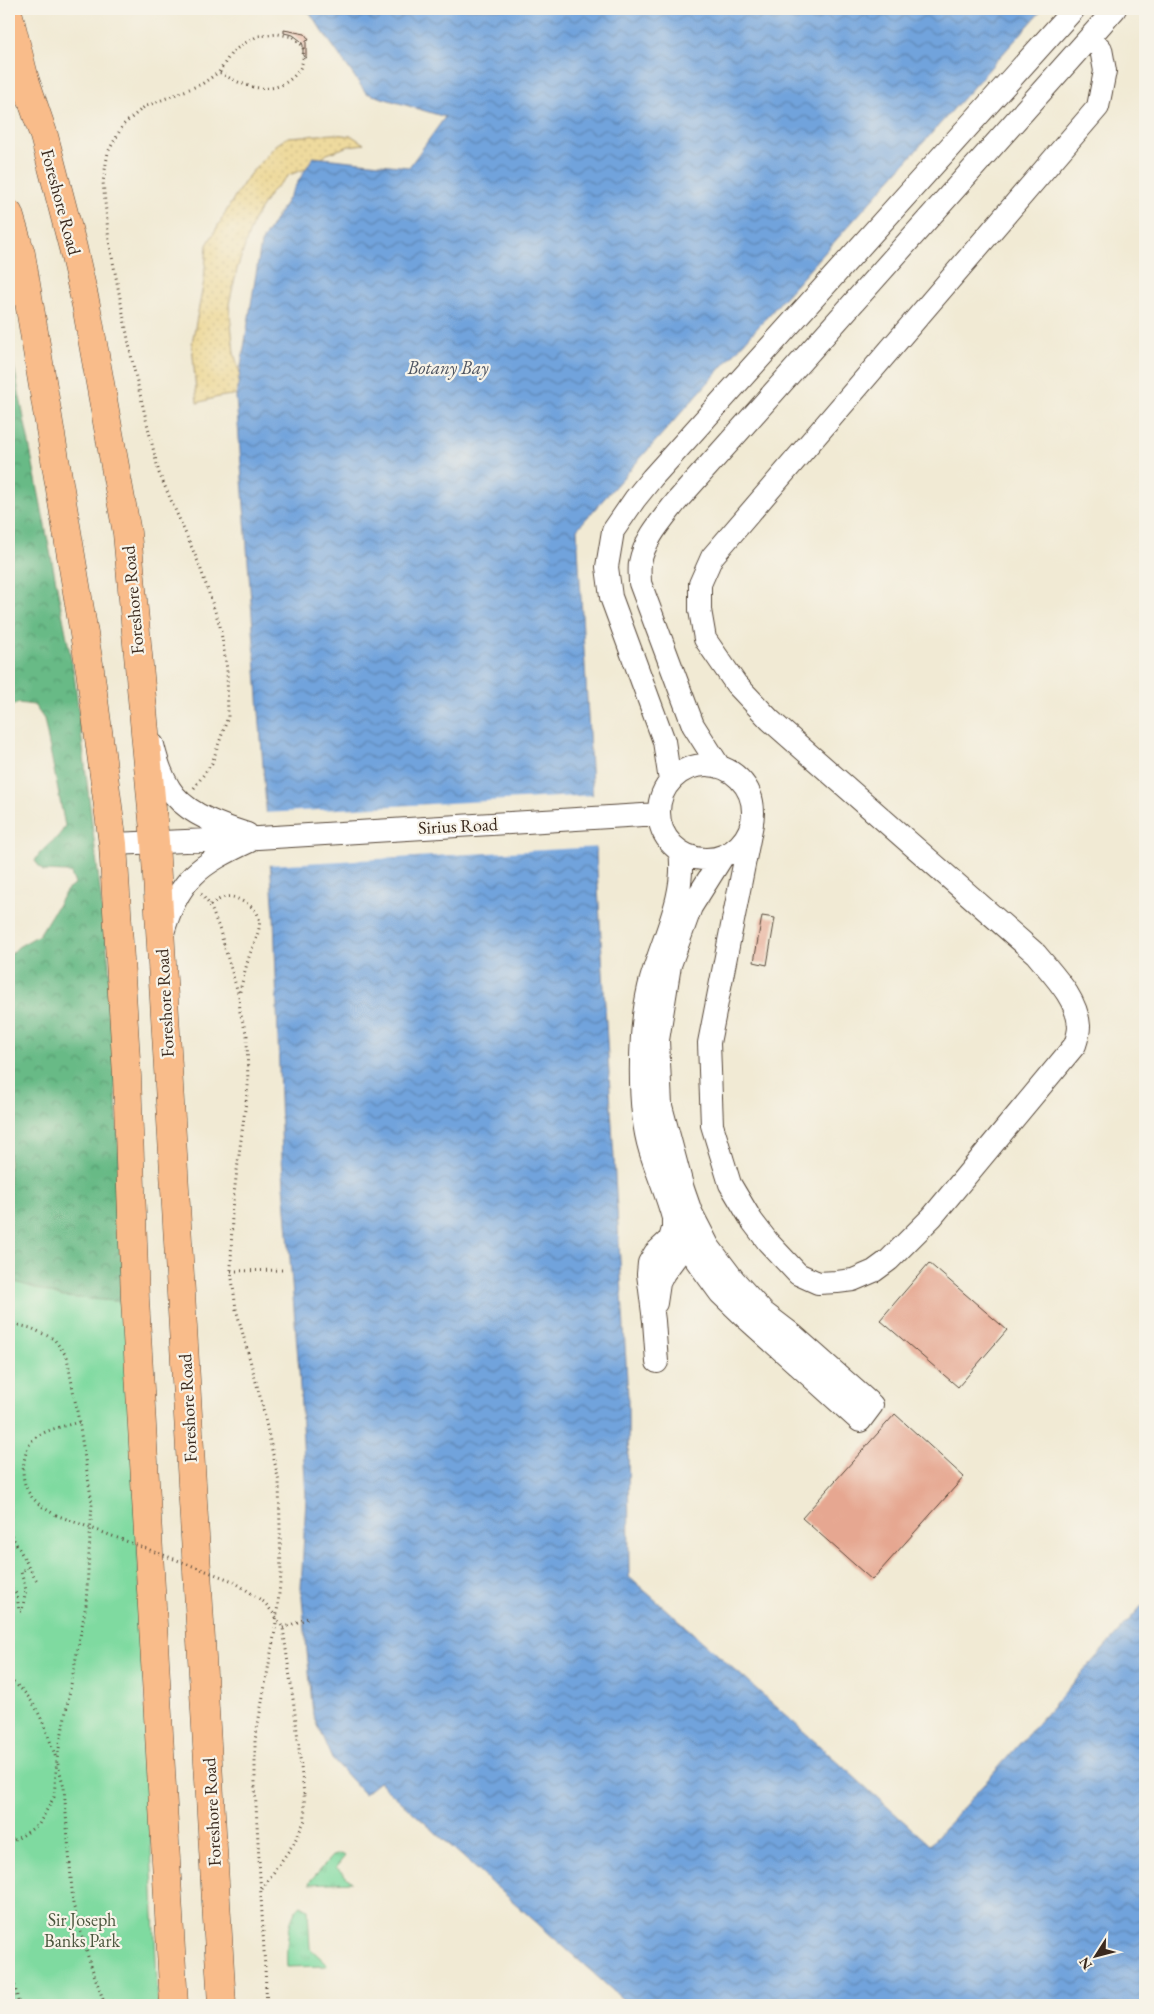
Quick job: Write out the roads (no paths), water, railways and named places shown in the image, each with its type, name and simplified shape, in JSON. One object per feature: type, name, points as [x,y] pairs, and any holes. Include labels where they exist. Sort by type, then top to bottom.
[{"type":"main road","name":"Foreshore Road","points":[[9,16],[25,80],[44,136],[73,248],[86,305],[127,533],[156,842],[222,2005]]},
{"type":"main road","points":[[9,214],[20,254],[85,641],[113,844],[127,1067],[135,1299],[174,2005]]},
{"type":"street","points":[[670,781],[664,741],[610,597],[607,567],[613,531],[652,478],[1074,9]]},
{"type":"street","points":[[719,766],[693,725],[640,583],[640,564],[645,548],[658,526],[676,502],[1115,9]]},
{"type":"street","points":[[752,824],[746,838],[736,849],[723,856],[708,859],[694,857],[680,851],[669,841],[662,828],[659,814],[660,802],[670,781],[680,772],[692,766],[706,764],[719,766],[732,772],[743,782],[751,795],[754,810],[752,824],[709,1042],[712,1125],[730,1184],[752,1221],[782,1258],[798,1274],[818,1283],[852,1280],[874,1272],[889,1260],[932,1216],[1075,1045],[1079,1027],[1074,1007],[1061,985],[1036,954],[770,720],[736,684],[705,639],[700,610],[700,584],[712,557],[1098,107],[1105,71],[1102,49],[1090,38]]},
{"type":"street","name":"Sirius Road","points":[[144,714],[156,755],[174,795],[189,809],[228,828],[258,838]]},
{"type":"street","name":"Sirius Road","points":[[113,844],[258,838],[659,814]]},
{"type":"street","name":"Sirius Road","points":[[161,938],[170,907],[180,889],[191,877],[228,851],[258,838]]},
{"type":"street","points":[[680,851],[682,868],[678,894],[649,988],[642,1044],[642,1103],[649,1148],[682,1215],[734,1280],[763,1312],[793,1335],[872,1405],[860,1421],[727,1299],[685,1245],[682,1215],[683,1189],[661,1106],[658,1040],[670,965],[691,907],[723,856]]},
{"type":"street","points":[[657,1362],[648,1274],[649,1263],[655,1253],[670,1238],[673,1229],[682,1215]]},
{"type":"street","points":[[654,1321],[659,1283],[664,1273],[685,1245]]},
{"type":"water","name":"Botany Bay","points":[[298,9],[1043,9],[577,529],[628,1396],[629,1577],[930,1845],[1145,1602],[1145,2005],[629,2005],[379,1782],[364,1794],[332,1759],[313,1715],[301,1588],[306,1498],[299,1371],[282,1160],[274,916],[236,397],[261,243],[313,157],[409,167],[445,117],[366,93],[309,12]]},
{"type":"park label","name":"Sir Joseph Banks Park","points":[[82,1930]]}]
